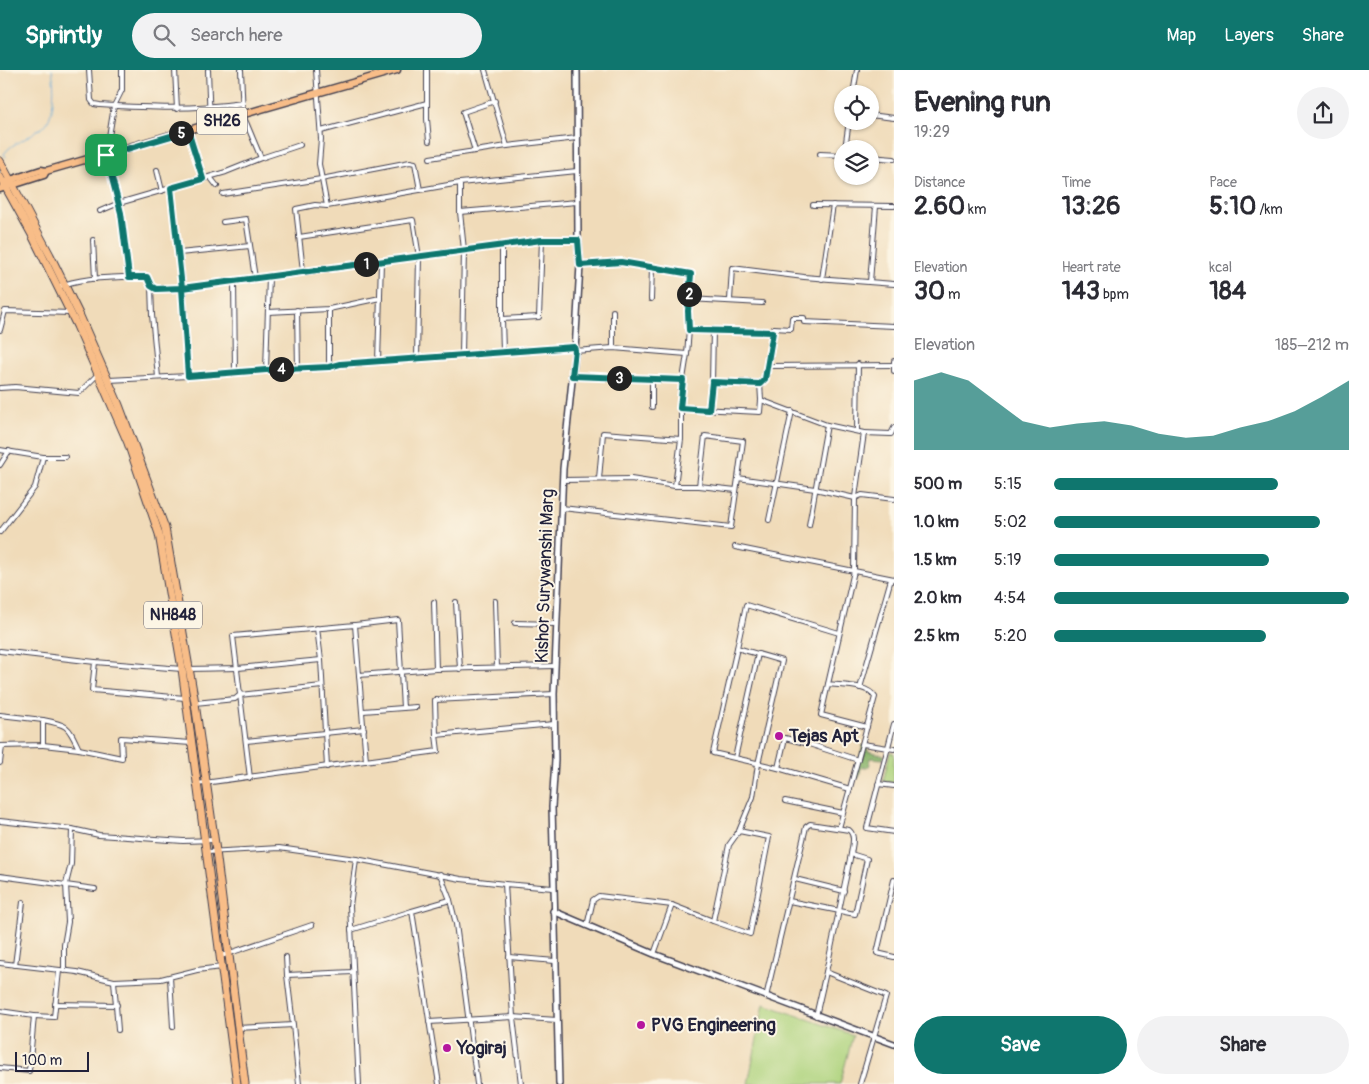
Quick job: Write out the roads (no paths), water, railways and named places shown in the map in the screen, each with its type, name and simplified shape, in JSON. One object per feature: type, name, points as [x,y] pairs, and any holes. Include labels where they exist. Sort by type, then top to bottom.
[{"type":"highway","name":"NH848","points":[[0,161],[13,183],[108,380],[166,528],[185,669],[185,698],[216,922],[226,966],[245,1084]]},
{"type":"highway","name":"NH848","points":[[2,184],[62,285],[71,313],[134,458],[159,534],[185,669],[195,702],[220,884],[224,920],[224,955]]},
{"type":"highway","points":[[211,885],[220,884]]},
{"type":"highway","points":[[216,922],[224,920]]},
{"type":"highway","name":"NH848","points":[[226,966],[237,1084]]},
{"type":"main road","name":"SH26","points":[[2,184],[13,183],[41,170],[46,171],[106,155],[397,70]]},
{"type":"street","points":[[89,70],[92,102],[100,105],[177,109],[210,108],[243,103]]},
{"type":"street","points":[[122,70],[122,90],[114,106],[106,155],[118,202],[129,277]]},
{"type":"street","points":[[175,70],[177,109]]},
{"type":"street","points":[[208,70],[210,124]]},
{"type":"street","points":[[241,70],[243,115],[261,158]]},
{"type":"street","points":[[316,70],[321,131],[319,164],[327,206]]},
{"type":"street","points":[[427,70],[429,141]]},
{"type":"street","points":[[485,70],[507,146]]},
{"type":"street","name":"Kishor Surywanshi Marg","points":[[559,1084],[553,911],[554,694],[565,438],[572,376],[580,265],[577,202],[577,70]]},
{"type":"street","points":[[854,85],[857,70]]},
{"type":"street","points":[[475,151],[463,112],[495,101]]},
{"type":"street","points":[[321,131],[427,103]]},
{"type":"street","points":[[879,116],[894,118]]},
{"type":"street","points":[[188,131],[203,179]]},
{"type":"street","points":[[430,158],[507,146],[577,138]]},
{"type":"street","points":[[100,211],[118,202],[210,177],[300,145]]},
{"type":"street","points":[[820,154],[834,155]]},
{"type":"street","points":[[879,158],[894,159]]},
{"type":"street","points":[[223,194],[413,162],[415,163],[420,190]]},
{"type":"street","points":[[156,170],[162,191]]},
{"type":"street","points":[[304,271],[296,209],[315,205],[327,206],[460,183],[577,172]]},
{"type":"street","points":[[210,177],[216,186]]},
{"type":"street","points":[[460,183],[460,212],[464,250],[462,354]]},
{"type":"street","points":[[171,188],[179,253],[188,376]]},
{"type":"street","points":[[460,212],[577,202]]},
{"type":"street","points":[[813,205],[894,206]]},
{"type":"street","points":[[822,279],[833,205]]},
{"type":"street","points":[[870,282],[876,206]]},
{"type":"street","points":[[223,222],[246,219],[255,278]]},
{"type":"street","points":[[299,237],[413,220],[419,257],[417,358]]},
{"type":"street","points":[[93,240],[95,279]]},
{"type":"street","points":[[151,286],[156,289],[182,288],[542,240],[578,240]]},
{"type":"street","points":[[502,319],[539,317],[542,240]]},
{"type":"street","points":[[179,253],[250,246]]},
{"type":"street","points":[[502,246],[503,351]]},
{"type":"street","points":[[378,361],[381,262]]},
{"type":"street","points":[[580,265],[621,262],[691,274],[689,330],[680,408],[681,439],[675,486]]},
{"type":"street","points":[[651,299],[652,268]]},
{"type":"street","points":[[730,300],[732,268],[822,279],[894,284]]},
{"type":"street","points":[[266,370],[269,276]]},
{"type":"street","points":[[62,285],[95,279],[147,277],[151,286],[158,377]]},
{"type":"street","points":[[234,281],[235,372]]},
{"type":"street","points":[[268,312],[329,308],[380,298]]},
{"type":"street","points":[[689,299],[762,303]]},
{"type":"street","points":[[329,308],[329,367]]},
{"type":"street","points":[[297,310],[298,368]]},
{"type":"street","points":[[0,330],[5,311],[71,313]]},
{"type":"street","points":[[613,311],[613,348]]},
{"type":"street","points":[[712,382],[760,384],[765,379],[774,328],[791,329],[792,318],[804,318],[804,322],[894,326]]},
{"type":"street","points":[[689,330],[773,332]]},
{"type":"street","points":[[709,410],[712,382],[713,330]]},
{"type":"street","points":[[108,380],[329,367],[340,364],[503,351],[613,348],[687,354]]},
{"type":"street","points":[[894,361],[894,371]]},
{"type":"street","points":[[857,431],[858,364]]},
{"type":"street","points":[[768,366],[894,365]]},
{"type":"street","points":[[0,388],[15,387],[79,393],[98,374]]},
{"type":"street","points":[[572,376],[683,380]]},
{"type":"street","points":[[652,380],[652,407]]},
{"type":"street","points":[[680,408],[760,412],[760,384]]},
{"type":"street","points":[[761,400],[827,425],[864,433],[891,434],[894,428]]},
{"type":"street","points":[[770,520],[792,411]]},
{"type":"street","points":[[809,525],[827,425]]},
{"type":"street","points":[[600,479],[603,433],[681,439]]},
{"type":"street","points":[[864,433],[855,498],[854,571],[821,715],[867,727]]},
{"type":"street","points":[[562,508],[731,527],[744,441],[705,436],[699,486]]},
{"type":"street","points":[[0,450],[65,457]]},
{"type":"street","points":[[0,466],[9,451]]},
{"type":"street","points":[[0,532],[35,487],[43,456]]},
{"type":"street","points":[[738,478],[815,489],[855,498],[862,495],[894,499]]},
{"type":"street","points":[[563,480],[631,479],[675,486],[699,486],[736,490]]},
{"type":"street","points":[[735,547],[892,579],[860,688]]},
{"type":"street","points":[[434,602],[436,670]]},
{"type":"street","points":[[456,602],[460,669]]},
{"type":"street","points":[[495,602],[497,667]]},
{"type":"street","points":[[839,633],[746,605],[713,753],[778,768],[850,789]]},
{"type":"street","points":[[250,778],[233,636],[398,620],[403,708]]},
{"type":"street","points":[[515,623],[556,624]]},
{"type":"street","points":[[356,625],[366,762]]},
{"type":"street","points":[[317,628],[321,660],[327,767]]},
{"type":"street","points":[[713,921],[729,845],[739,831],[753,797],[758,764],[782,661],[737,648]]},
{"type":"street","points":[[0,651],[95,662],[185,669],[238,668],[321,660]]},
{"type":"street","points":[[735,758],[758,654]]},
{"type":"street","points":[[95,662],[92,690],[185,698]]},
{"type":"street","points":[[359,675],[400,671],[555,666]]},
{"type":"street","points":[[828,684],[860,688],[870,692],[875,697],[839,828]]},
{"type":"street","points":[[195,702],[235,699],[240,695],[322,686]]},
{"type":"street","points":[[197,784],[438,751],[435,700],[554,694]]},
{"type":"street","points":[[363,711],[416,707]]},
{"type":"street","points":[[0,715],[62,724],[70,730],[79,749]]},
{"type":"street","points":[[43,720],[43,745]]},
{"type":"street","points":[[436,734],[554,724]]},
{"type":"street","points":[[894,724],[867,828],[894,832]]},
{"type":"street","points":[[246,741],[364,729]]},
{"type":"street","points":[[0,763],[1,746],[43,745],[79,749],[122,758],[121,738],[192,743]]},
{"type":"street","points":[[778,768],[785,738],[858,760]]},
{"type":"street","points":[[863,744],[894,749]]},
{"type":"street","points":[[878,784],[894,786]]},
{"type":"street","points":[[785,801],[843,813]]},
{"type":"street","points":[[0,821],[99,835],[183,841],[214,840]]},
{"type":"street","points":[[766,997],[808,825],[849,830],[852,833],[851,854],[816,1016]]},
{"type":"street","points":[[0,1011],[54,1017],[68,922],[66,884],[71,864],[72,830]]},
{"type":"street","points":[[586,926],[593,900],[599,896],[672,905],[750,934],[769,837],[739,831]]},
{"type":"street","points":[[207,852],[279,848],[461,879],[554,888]]},
{"type":"street","points":[[789,901],[839,912],[856,913],[867,859],[851,854]]},
{"type":"street","points":[[356,860],[350,906],[359,1084]]},
{"type":"street","points":[[440,874],[450,900],[456,924],[477,1084]]},
{"type":"street","points":[[0,876],[95,889]]},
{"type":"street","points":[[794,879],[844,891]]},
{"type":"street","points":[[894,880],[877,953],[894,957]]},
{"type":"street","points":[[505,884],[513,1016],[521,1084]]},
{"type":"street","points":[[351,930],[450,900]]},
{"type":"street","points":[[15,965],[24,902]]},
{"type":"street","points":[[654,954],[672,905]]},
{"type":"street","points":[[412,911],[439,1084]]},
{"type":"street","points":[[553,911],[654,954],[894,1044]]},
{"type":"street","points":[[224,955],[312,925]]},
{"type":"street","points":[[286,956],[299,1084]]},
{"type":"street","points":[[509,957],[555,961]]},
{"type":"street","points":[[0,963],[77,972],[114,981],[170,978],[197,970],[226,966]]},
{"type":"street","points":[[287,975],[353,972]]},
{"type":"street","points":[[826,972],[886,996],[860,1084]]},
{"type":"street","points":[[170,978],[173,1027]]},
{"type":"street","points":[[114,981],[118,1030]]},
{"type":"street","points":[[55,1004],[117,1006]]},
{"type":"street","points":[[0,1068],[29,1071],[34,1016]]},
{"type":"street","points":[[429,1022],[513,1016],[557,1020]]},
{"type":"street","points":[[237,1028],[292,1025]]},
{"type":"waterway","points":[[6,157],[4,154],[16,143],[36,130],[43,128],[47,122],[51,114],[54,95],[52,70]]},
{"type":"place","name":"Tejas Apt","points":[[779,736]]},
{"type":"place","name":"PVG Engineering","points":[[641,1025]]},
{"type":"place","name":"Yogiraj","points":[[447,1048]]}]
